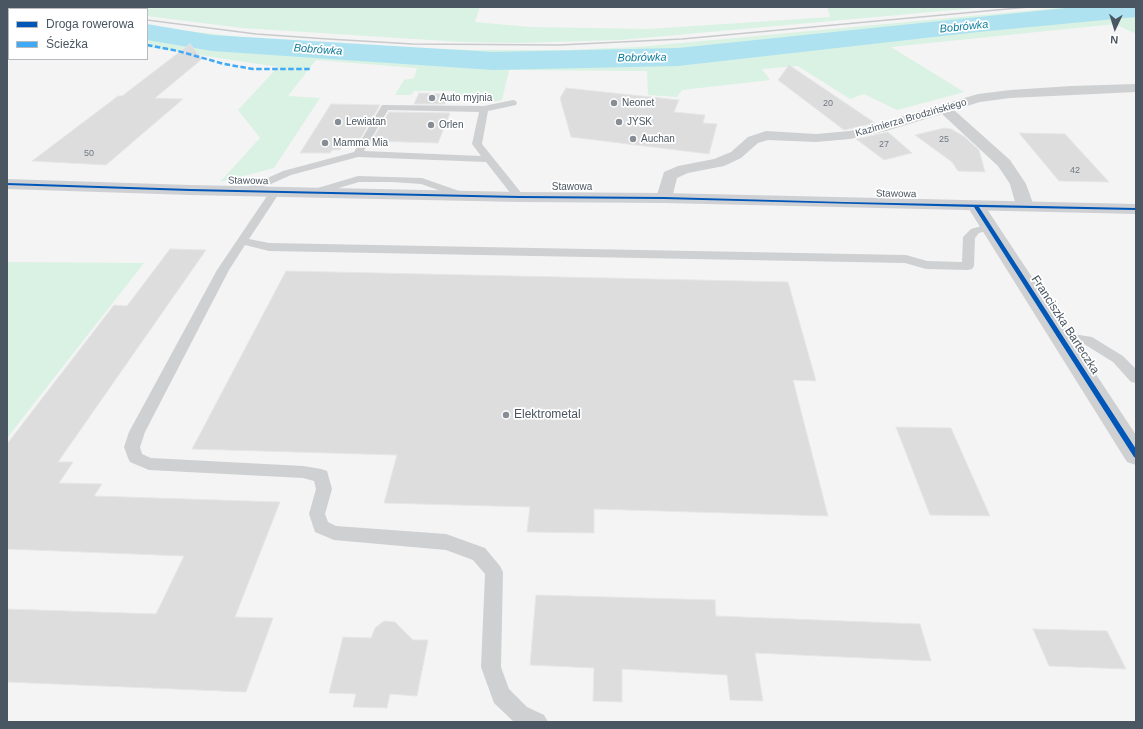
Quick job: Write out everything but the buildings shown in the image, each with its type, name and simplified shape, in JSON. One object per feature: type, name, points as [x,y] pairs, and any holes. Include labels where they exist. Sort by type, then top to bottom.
[{"type":"street","name":"Kazimierza Brodzińskiego","points":[[664,198],[670,175],[684,169],[718,163],[736,155],[753,140],[766,135],[816,138],[850,135],[881,128],[978,98],[1010,94],[1071,90],[1136,88]]},
{"type":"street","points":[[944,108],[1004,163],[1018,184],[1025,206]]},
{"type":"street","name":"Stawowa","points":[[7,184],[275,192],[519,197],[664,198],[1136,209]]},
{"type":"street","name":"Franciszka Barteczka","points":[[976,206],[1136,455]]},
{"type":"lane","points":[[358,154],[385,107],[484,109],[512,103]]},
{"type":"lane","points":[[484,109],[477,144],[519,197]]},
{"type":"lane","points":[[247,191],[287,173],[358,154],[488,159]]},
{"type":"lane","points":[[275,192],[223,270],[137,432],[132,447],[136,458],[149,464],[303,472],[321,476],[324,489],[317,514],[322,527],[334,533],[446,542],[479,554],[494,572],[491,667],[501,696],[520,714],[537,722]]},
{"type":"lane","points":[[242,241],[270,247],[906,259],[926,264],[968,266],[969,238],[975,231],[989,227]]},
{"type":"lane","name":"Franciszka Barteczka","points":[[1060,336],[1087,340],[1118,359],[1136,378]]},
{"type":"green space","points":[[99,7],[480,7],[475,22],[530,27],[649,29],[830,17],[827,7],[987,7],[620,40],[518,43],[462,42],[242,28],[148,16],[148,8]]},
{"type":"green space","points":[[1068,7],[1136,7],[1136,34],[1115,24],[891,47],[964,92],[897,110],[864,94],[850,99],[798,66],[762,69],[770,80],[682,90],[677,97],[648,95],[647,71],[509,70],[502,100],[487,103],[474,98],[454,96],[455,91],[414,91],[411,95],[395,95],[404,80],[414,78],[417,68],[316,60],[288,96],[320,98],[274,168],[220,182],[260,138],[238,110],[278,67],[148,47],[148,26],[248,38],[410,48],[471,50],[566,50],[638,47]]},
{"type":"green space","points":[[7,262],[144,263],[7,438]]},
{"type":"waterway","name":"Bobrówka","points":[[13,7],[18,8]]},
{"type":"waterway","name":"Bobrówka","points":[[148,32],[212,43],[493,61],[678,57],[978,24],[1136,9]]},
{"type":"railway","points":[[72,7],[76,8]]},
{"type":"railway","points":[[148,20],[256,34],[328,39],[413,44],[559,45],[682,39],[1029,7]]},
{"type":"marked path","points":[[148,45],[178,51],[224,64],[253,69],[312,69]]},
{"type":"cycle path","points":[[7,184],[190,190],[519,197],[664,198],[1136,209]]},
{"type":"cycle path","points":[[976,206],[1136,455]]},
{"type":"place","name":"Auto myjnia","points":[[432,98]]},
{"type":"place","name":"Neonet","points":[[614,103]]},
{"type":"place","name":"Lewiatan","points":[[338,122]]},
{"type":"place","name":"JYSK","points":[[619,122]]},
{"type":"place","name":"Orlen","points":[[431,125]]},
{"type":"place","name":"Auchan","points":[[633,139]]},
{"type":"place","name":"Mamma Mia","points":[[325,143]]},
{"type":"place","name":"Elektrometal","points":[[506,415]]}]
